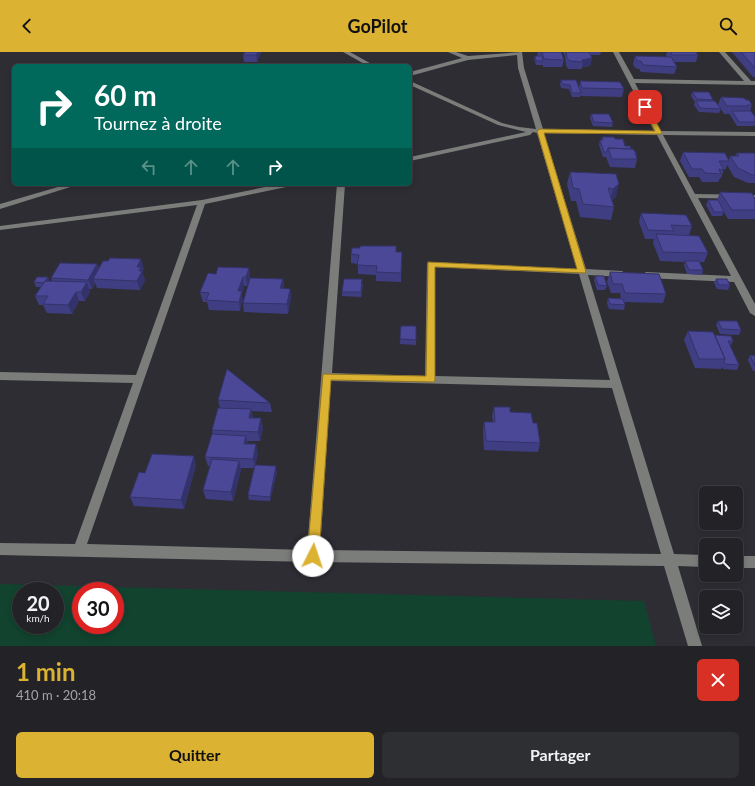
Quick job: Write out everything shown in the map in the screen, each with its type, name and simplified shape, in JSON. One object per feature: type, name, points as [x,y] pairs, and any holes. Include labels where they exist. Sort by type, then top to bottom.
[{"type":"street","points":[[346,52],[368,64]]},
{"type":"street","points":[[451,52],[468,58]]},
{"type":"street","points":[[616,52],[755,313]]},
{"type":"street","points":[[722,52],[752,83]]},
{"type":"street","points":[[412,73],[468,58],[519,53],[521,68],[695,646]]},
{"type":"street","points":[[631,81],[752,83]]},
{"type":"street","points":[[412,84],[500,124],[519,129],[540,131],[755,134]]},
{"type":"street","points":[[412,159],[540,131]]},
{"type":"street","points":[[0,208],[70,186]]},
{"type":"street","points":[[0,228],[202,202],[282,186]]},
{"type":"street","points":[[313,556],[340,186]]},
{"type":"street","points":[[692,196],[755,197]]},
{"type":"street","points":[[79,550],[202,202]]},
{"type":"street","points":[[430,380],[431,264],[737,279]]},
{"type":"street","points":[[0,376],[140,379]]},
{"type":"street","points":[[326,377],[616,384]]},
{"type":"street","points":[[0,549],[313,556],[481,556],[699,561]]},
{"type":"street","points":[[743,562],[755,562]]},
{"type":"green space","points":[[0,584],[12,584],[12,634],[64,634],[64,586],[72,586],[72,634],[124,634],[124,587],[644,601],[656,646],[0,646]]},
{"type":"building","points":[[245,52],[258,52],[256,55],[243,55]]},
{"type":"building","points":[[542,52],[561,52],[564,60],[544,59]]},
{"type":"building","points":[[566,52],[589,52],[592,58],[582,60],[583,62],[570,61],[567,58]]},
{"type":"building","points":[[671,52],[696,52],[698,55],[672,55]]},
{"type":"building","points":[[741,52],[755,52],[755,68]]},
{"type":"building","points":[[535,56],[542,56],[543,61],[536,61]]},
{"type":"building","points":[[635,56],[671,57],[677,67],[643,65],[641,61],[637,61]]},
{"type":"building","points":[[561,80],[576,80],[581,93],[572,93],[570,85],[562,84]]},
{"type":"building","points":[[580,81],[620,82],[624,89],[582,88]]},
{"type":"building","points":[[692,92],[709,92],[713,100],[697,99]]},
{"type":"building","points":[[721,97],[744,98],[749,100],[752,105],[727,106]]},
{"type":"building","points":[[696,101],[715,101],[721,109],[700,108]]},
{"type":"building","points":[[732,111],[751,111],[755,117],[755,122],[739,122]]},
{"type":"building","points":[[591,114],[609,114],[613,123],[594,122]]},
{"type":"building","points":[[602,137],[623,139],[625,146],[630,146],[631,149],[608,148],[607,152],[604,152],[600,140],[603,140]]},
{"type":"building","points":[[608,148],[633,149],[637,154],[635,153],[637,159],[612,159]]},
{"type":"building","points":[[683,152],[725,153],[729,161],[719,161],[724,170],[719,169],[721,174],[705,173],[702,169],[692,169]]},
{"type":"building","points":[[737,153],[755,154],[755,175],[738,168],[730,156],[739,156]]},
{"type":"building","points":[[570,172],[616,174],[619,184],[613,189],[608,188],[614,207],[583,204],[579,189],[573,188]]},
{"type":"building","points":[[720,192],[752,193],[755,199],[755,210],[732,210]]},
{"type":"building","points":[[708,200],[718,200],[724,212],[714,212]]},
{"type":"building","points":[[641,213],[686,215],[692,226],[671,225],[674,231],[648,230]]},
{"type":"building","points":[[656,234],[699,236],[708,253],[663,252]]},
{"type":"building","points":[[360,246],[396,246],[396,252],[402,252],[401,273],[376,272],[377,266],[357,265],[359,255],[351,254],[352,248],[360,248]]},
{"type":"building","points":[[110,258],[141,259],[137,267],[141,267],[139,271],[142,271],[137,281],[93,279],[103,261],[108,261]]},
{"type":"building","points":[[685,261],[699,261],[703,270],[689,270]]},
{"type":"building","points":[[60,263],[97,264],[88,280],[51,278]]},
{"type":"building","points":[[218,267],[249,268],[246,277],[243,277],[238,291],[242,291],[239,302],[206,300],[209,293],[200,292],[208,273],[216,274]]},
{"type":"building","points":[[610,272],[659,274],[666,294],[625,293],[622,284],[613,284]]},
{"type":"building","points":[[595,276],[604,276],[607,286],[598,285]]},
{"type":"building","points":[[37,277],[48,277],[44,283],[34,282]]},
{"type":"building","points":[[250,278],[283,279],[280,288],[290,289],[287,304],[243,303]]},
{"type":"building","points":[[344,279],[362,279],[361,292],[342,292]]},
{"type":"building","points":[[716,279],[727,279],[730,285],[719,285]]},
{"type":"building","points":[[45,281],[87,282],[81,292],[76,292],[68,305],[43,304],[48,296],[35,296]]},
{"type":"building","points":[[608,298],[623,299],[625,305],[610,304]]},
{"type":"building","points":[[718,321],[737,321],[741,330],[722,329]]},
{"type":"building","points":[[401,326],[416,326],[416,340],[400,339]]},
{"type":"building","points":[[688,331],[713,332],[725,359],[699,359]]},
{"type":"building","points":[[715,335],[731,336],[733,341],[728,341],[739,365],[725,364],[725,359]]},
{"type":"building","points":[[750,355],[755,356],[755,366]]},
{"type":"building","points":[[227,369],[270,403],[218,400]]},
{"type":"building","points":[[494,407],[510,407],[510,412],[531,413],[533,423],[537,423],[540,443],[486,441],[484,422],[495,422]]},
{"type":"building","points":[[218,408],[251,409],[249,418],[261,418],[258,432],[212,430]]},
{"type":"building","points":[[212,434],[246,436],[244,444],[256,444],[253,459],[205,457]]},
{"type":"building","points":[[152,454],[194,456],[181,500],[130,497],[139,472],[145,473]]},
{"type":"building","points":[[212,459],[239,461],[231,492],[203,490]]},
{"type":"building","points":[[255,465],[276,466],[270,497],[248,495]]},
{"type":"route","points":[[313,556],[326,377],[430,380],[431,264],[582,272],[540,131],[659,133],[645,107]]}]
